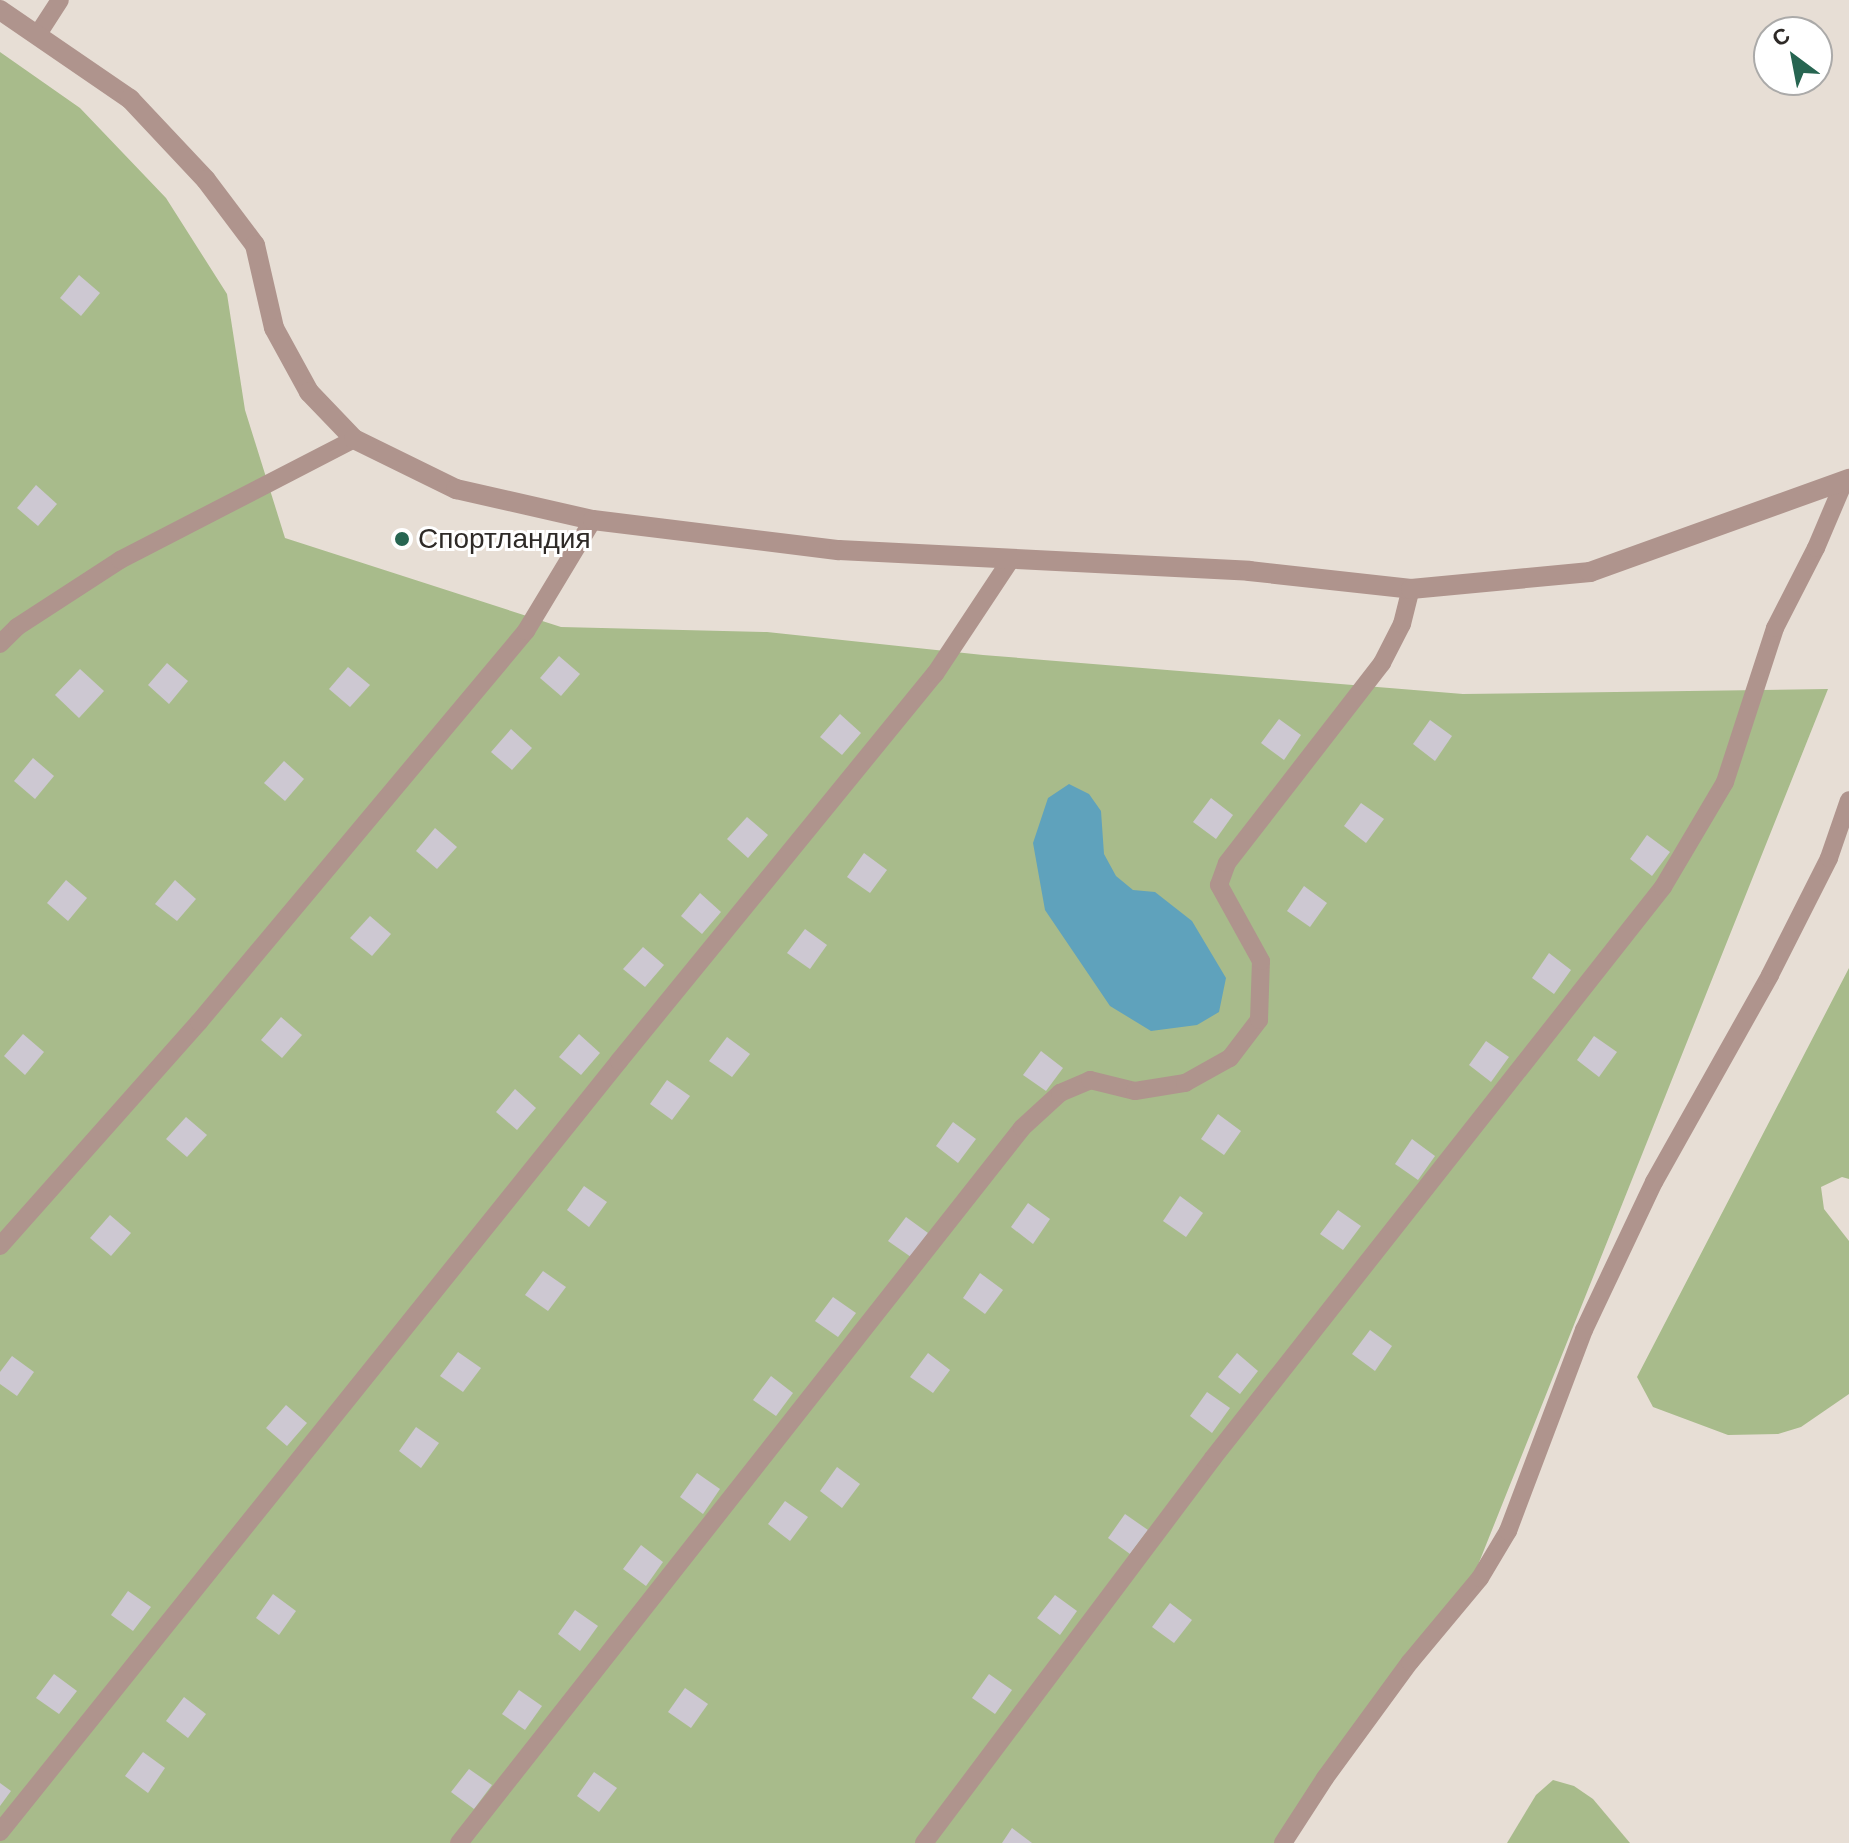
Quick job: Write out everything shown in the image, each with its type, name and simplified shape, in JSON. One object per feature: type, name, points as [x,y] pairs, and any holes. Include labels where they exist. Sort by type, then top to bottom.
[{"type":"street","points":[[0,10],[130,99],[206,180],[255,245],[274,328],[309,392],[354,439],[456,489],[593,520],[839,550],[1249,571],[1411,589],[1590,572],[1846,480]]},
{"type":"lane","points":[[38,34],[60,0]]},
{"type":"lane","points":[[0,644],[17,627],[120,560],[354,439]]},
{"type":"lane","points":[[924,1843],[1213,1458],[1663,887],[1725,782],[1775,628],[1846,480]]},
{"type":"lane","points":[[0,1246],[199,1022],[526,631],[593,520]]},
{"type":"lane","points":[[0,1832],[619,1061],[935,674],[1011,559]]},
{"type":"lane","points":[[459,1843],[1022,1128],[1060,1093],[1090,1080],[1135,1091],[1185,1083],[1230,1058],[1259,1020],[1261,961],[1219,885],[1227,863],[1382,663],[1402,624],[1411,589]]},
{"type":"lane","points":[[1283,1843],[1325,1778],[1401,1675],[1480,1578],[1508,1531],[1591,1317],[1654,1182],[1770,975],[1829,858],[1849,800]]},
{"type":"green space","points":[[0,52],[80,108],[166,198],[227,294],[245,410],[285,538],[561,627],[767,632],[983,655],[1463,694],[1828,689],[1470,1585],[1277,1843],[0,1843]]},
{"type":"green space","points":[[1849,968],[1849,1179],[1842,1177],[1821,1187],[1824,1209],[1849,1241],[1849,1394],[1801,1427],[1778,1434],[1728,1435],[1653,1407],[1637,1377]]},
{"type":"green space","points":[[1553,1780],[1574,1786],[1593,1799],[1630,1843],[1507,1843],[1536,1795]]},
{"type":"water","points":[[1069,784],[1089,794],[1101,811],[1104,854],[1116,876],[1133,890],[1155,892],[1192,921],[1226,978],[1219,1012],[1197,1025],[1151,1031],[1110,1006],[1045,910],[1033,843],[1048,798]]},
{"type":"building","points":[[79,275],[100,293],[81,316],[60,298]]},
{"type":"building","points":[[36,485],[57,504],[38,526],[17,508]]},
{"type":"building","points":[[559,656],[580,674],[561,696],[540,678]]},
{"type":"building","points":[[167,663],[188,681],[169,704],[148,685]]},
{"type":"building","points":[[348,667],[370,685],[350,707],[329,689]]},
{"type":"building","points":[[80,669],[104,691],[79,718],[55,695]]},
{"type":"building","points":[[840,714],[861,733],[842,755],[820,737]]},
{"type":"building","points":[[1279,719],[1301,735],[1284,760],[1261,743]]},
{"type":"building","points":[[1430,720],[1452,736],[1435,761],[1413,744]]},
{"type":"building","points":[[511,729],[532,748],[512,770],[491,752]]},
{"type":"building","points":[[33,758],[54,776],[35,799],[14,781]]},
{"type":"building","points":[[284,761],[304,779],[285,801],[264,783]]},
{"type":"building","points":[[1211,798],[1233,815],[1216,839],[1193,822]]},
{"type":"building","points":[[1361,803],[1384,819],[1366,843],[1344,826]]},
{"type":"building","points":[[747,817],[768,835],[748,858],[727,839]]},
{"type":"building","points":[[435,828],[457,847],[437,869],[416,851]]},
{"type":"building","points":[[1647,835],[1670,852],[1652,876],[1630,859]]},
{"type":"building","points":[[864,853],[887,870],[870,893],[847,877]]},
{"type":"building","points":[[66,880],[87,898],[68,921],[47,903]]},
{"type":"building","points":[[175,880],[196,899],[177,921],[155,904]]},
{"type":"building","points":[[1304,886],[1327,903],[1310,927],[1287,911]]},
{"type":"building","points":[[700,893],[721,912],[702,934],[681,916]]},
{"type":"building","points":[[370,916],[391,934],[372,956],[350,938]]},
{"type":"building","points":[[805,929],[827,945],[810,969],[787,953]]},
{"type":"building","points":[[643,947],[664,965],[645,987],[623,969]]},
{"type":"building","points":[[1549,953],[1571,970],[1554,994],[1532,978]]},
{"type":"building","points":[[281,1017],[302,1035],[282,1058],[261,1040]]},
{"type":"building","points":[[23,1034],[44,1052],[25,1075],[4,1056]]},
{"type":"building","points":[[579,1034],[600,1053],[581,1075],[559,1057]]},
{"type":"building","points":[[1594,1036],[1617,1052],[1599,1077],[1577,1060]]},
{"type":"building","points":[[727,1037],[750,1054],[732,1077],[709,1061]]},
{"type":"building","points":[[1486,1041],[1509,1057],[1491,1082],[1469,1065]]},
{"type":"building","points":[[1041,1051],[1063,1068],[1046,1091],[1023,1075]]},
{"type":"building","points":[[667,1080],[690,1096],[672,1120],[650,1104]]},
{"type":"building","points":[[515,1089],[536,1108],[517,1130],[496,1112]]},
{"type":"building","points":[[1218,1114],[1241,1131],[1224,1155],[1201,1139]]},
{"type":"building","points":[[186,1117],[207,1135],[187,1157],[166,1139]]},
{"type":"building","points":[[953,1122],[976,1139],[958,1163],[936,1146]]},
{"type":"building","points":[[1412,1139],[1435,1156],[1418,1180],[1395,1164]]},
{"type":"building","points":[[584,1186],[607,1202],[589,1227],[567,1210]]},
{"type":"building","points":[[1180,1196],[1203,1213],[1186,1237],[1163,1221]]},
{"type":"building","points":[[1028,1203],[1050,1219],[1033,1244],[1011,1227]]},
{"type":"building","points":[[1338,1210],[1361,1226],[1343,1250],[1320,1234]]},
{"type":"building","points":[[110,1215],[131,1233],[111,1256],[90,1238]]},
{"type":"building","points":[[906,1217],[928,1233],[911,1257],[888,1241]]},
{"type":"building","points":[[543,1271],[566,1287],[548,1311],[525,1295]]},
{"type":"building","points":[[980,1273],[1003,1290],[985,1314],[963,1298]]},
{"type":"building","points":[[833,1297],[856,1313],[838,1337],[815,1321]]},
{"type":"building","points":[[1370,1330],[1392,1346],[1375,1371],[1352,1354]]},
{"type":"building","points":[[458,1352],[481,1368],[463,1392],[440,1376]]},
{"type":"building","points":[[928,1353],[950,1370],[933,1393],[910,1377]]},
{"type":"building","points":[[1237,1353],[1258,1371],[1240,1394],[1218,1377]]},
{"type":"building","points":[[12,1356],[34,1372],[17,1396],[0,1384],[0,1372]]},
{"type":"building","points":[[771,1376],[793,1393],[776,1416],[753,1400]]},
{"type":"building","points":[[1207,1392],[1230,1408],[1212,1433],[1190,1416]]},
{"type":"building","points":[[286,1405],[307,1423],[287,1446],[266,1428]]},
{"type":"building","points":[[416,1427],[439,1443],[421,1468],[399,1451]]},
{"type":"building","points":[[837,1467],[860,1484],[842,1508],[820,1491]]},
{"type":"building","points":[[697,1473],[720,1489],[703,1514],[680,1497]]},
{"type":"building","points":[[785,1501],[808,1517],[790,1541],[768,1524]]},
{"type":"building","points":[[1125,1514],[1148,1530],[1130,1554],[1108,1538]]},
{"type":"building","points":[[641,1545],[663,1562],[646,1586],[623,1569]]},
{"type":"building","points":[[128,1591],[151,1607],[133,1631],[111,1615]]},
{"type":"building","points":[[273,1594],[296,1611],[279,1635],[256,1618]]},
{"type":"building","points":[[1055,1595],[1077,1611],[1060,1635],[1037,1618]]},
{"type":"building","points":[[1170,1603],[1192,1620],[1174,1643],[1152,1627]]},
{"type":"building","points":[[575,1610],[598,1626],[580,1651],[558,1634]]},
{"type":"building","points":[[54,1674],[77,1691],[59,1714],[36,1698]]},
{"type":"building","points":[[989,1674],[1012,1690],[995,1714],[972,1698]]},
{"type":"building","points":[[685,1688],[708,1704],[691,1728],[668,1712]]},
{"type":"building","points":[[519,1690],[542,1706],[525,1730],[502,1714]]},
{"type":"building","points":[[184,1697],[206,1714],[188,1738],[166,1721]]},
{"type":"building","points":[[143,1752],[165,1768],[148,1793],[125,1776]]},
{"type":"building","points":[[469,1769],[492,1785],[474,1809],[451,1792]]},
{"type":"building","points":[[594,1772],[617,1788],[599,1812],[577,1796]]},
{"type":"building","points":[[0,1783],[11,1791],[0,1806]]},
{"type":"building","points":[[1012,1828],[1032,1843],[1002,1843]]},
{"type":"place","name":"Спортландия","points":[[402,539]]}]
